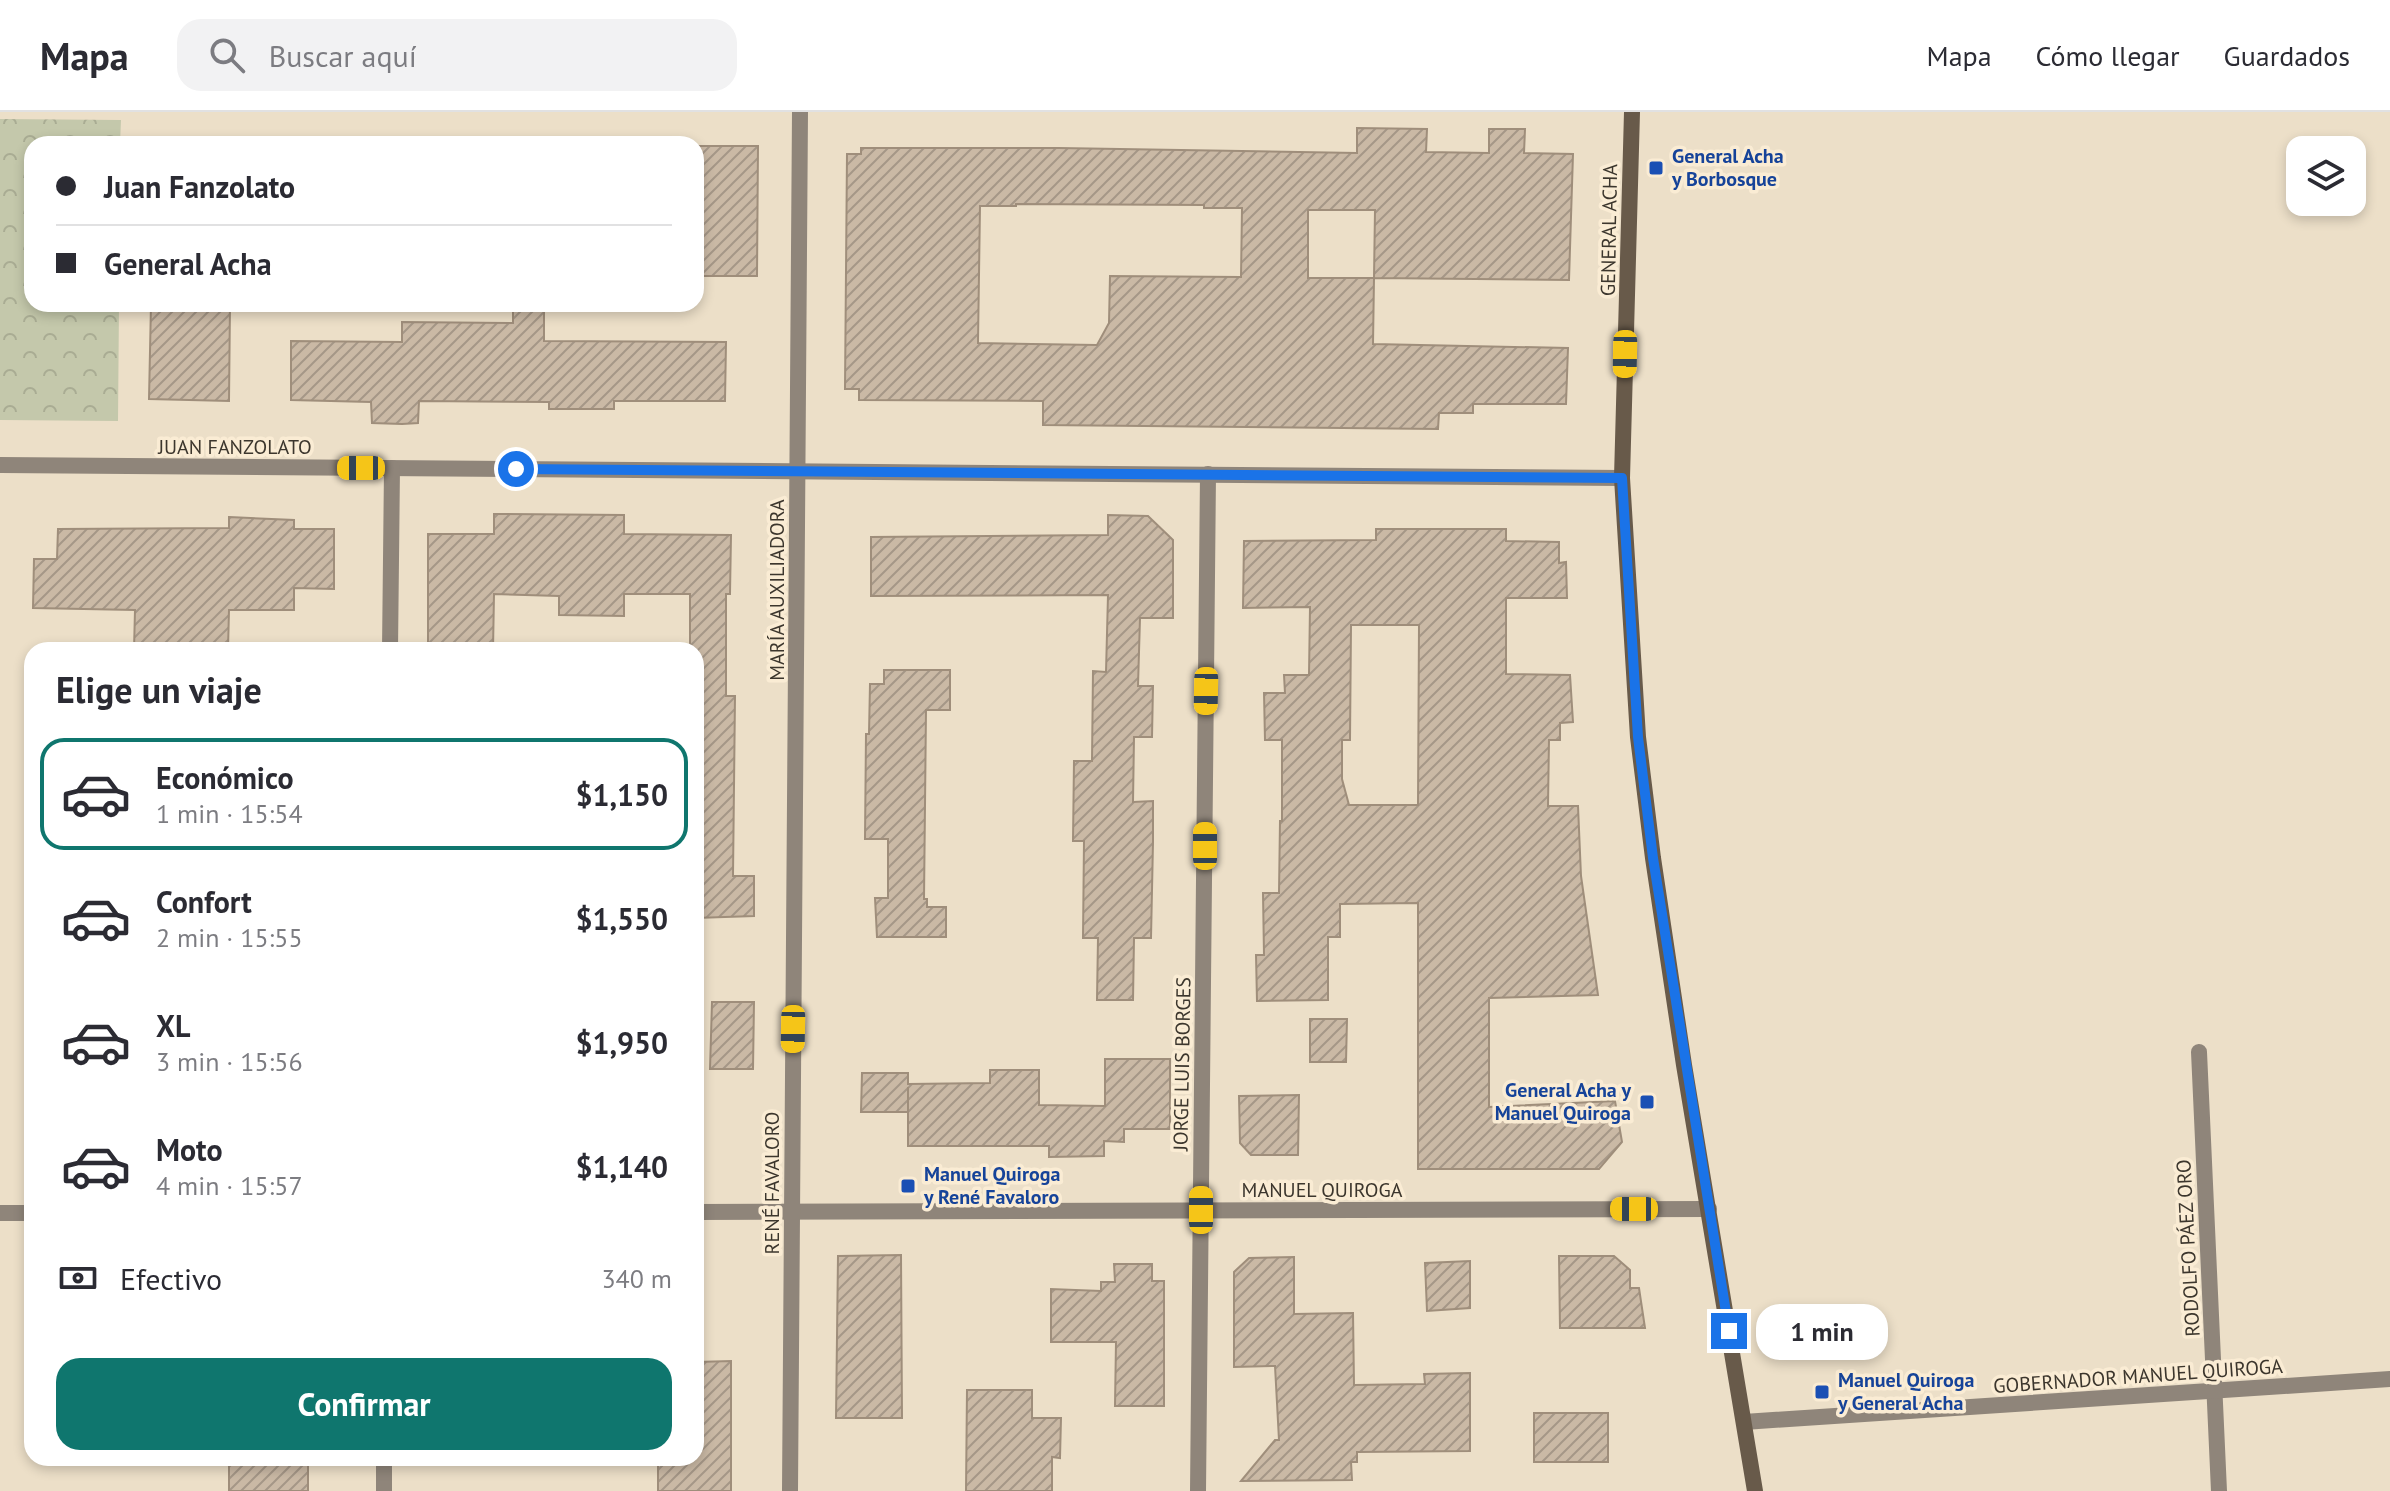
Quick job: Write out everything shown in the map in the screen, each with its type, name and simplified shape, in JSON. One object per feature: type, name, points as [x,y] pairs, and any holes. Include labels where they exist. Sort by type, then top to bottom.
[{"type":"main road","name":"GENERAL ACHA","points":[[1632,112],[1622,478],[1640,752],[1655,873],[1755,1491]]},
{"type":"street","name":"MARÍA AUXILIADORA","points":[[795,876],[800,112]]},
{"type":"street","name":"JUAN FANZOLATO","points":[[0,465],[1622,478]]},
{"type":"street","points":[[390,642],[392,468]]},
{"type":"street","name":"JORGE LUIS BORGES","points":[[1198,1491],[1208,474]]},
{"type":"street","name":"RENÉ FAVALORO","points":[[790,1491],[795,876]]},
{"type":"street","name":"RODOLFO PÁEZ ORO","points":[[2199,1052],[2219,1491]]},
{"type":"street","name":"MANUEL QUIROGA","points":[[704,1212],[1709,1209]]},
{"type":"street","points":[[0,1213],[24,1213]]},
{"type":"street","name":"GOBERNADOR MANUEL QUIROGA","points":[[1744,1422],[2390,1379]]},
{"type":"street","points":[[384,1466],[384,1491]]},
{"type":"green space","points":[[0,119],[121,120],[120,136],[24,136],[24,312],[119,312],[118,421],[0,420]]},
{"type":"building","points":[[1357,128],[1427,129],[1426,152],[1489,153],[1489,129],[1525,129],[1524,153],[1573,154],[1569,280],[1374,278],[1373,344],[1568,348],[1566,404],[1473,404],[1473,413],[1439,413],[1438,429],[1043,425],[1043,401],[859,400],[859,389],[845,389],[847,154],[861,154],[861,148],[1357,153]],"holes":[[[980,206],[1242,208],[1241,277],[1110,276],[1109,323],[1097,345],[978,343]],[[1308,210],[1375,210],[1374,278],[1308,278]]]},
{"type":"building","points":[[704,146],[758,146],[757,276],[704,276]]},
{"type":"building","points":[[151,312],[230,312],[229,401],[149,399]]},
{"type":"building","points":[[513,312],[544,312],[544,341],[726,342],[725,401],[614,401],[614,409],[549,409],[549,402],[419,401],[418,423],[402,424],[372,423],[371,402],[291,400],[291,341],[402,342],[402,322],[513,323]]},
{"type":"building","points":[[494,514],[624,515],[624,534],[731,535],[730,594],[726,594],[726,696],[735,696],[733,876],[754,876],[754,916],[704,918],[704,642],[690,642],[690,594],[624,594],[624,616],[559,615],[559,596],[494,594],[493,642],[428,642],[428,534],[494,534]]},
{"type":"building","points":[[1108,515],[1148,516],[1173,540],[1173,618],[1140,618],[1138,686],[1153,686],[1152,737],[1134,737],[1133,802],[1153,801],[1153,842],[1151,938],[1134,938],[1133,1000],[1097,1000],[1098,938],[1083,938],[1084,841],[1073,841],[1074,761],[1092,761],[1093,671],[1106,672],[1108,595],[871,596],[871,537],[1108,535]]},
{"type":"building","points":[[229,517],[294,520],[294,529],[334,529],[334,589],[294,588],[294,610],[229,610],[228,642],[134,642],[135,610],[33,608],[34,559],[57,559],[58,529],[229,528]]},
{"type":"building","points":[[1376,529],[1506,529],[1506,541],[1559,542],[1559,563],[1566,562],[1567,598],[1506,598],[1506,674],[1570,675],[1573,722],[1560,723],[1560,740],[1549,740],[1548,806],[1578,806],[1581,876],[1598,995],[1489,998],[1489,1107],[1615,1101],[1622,1142],[1599,1169],[1418,1169],[1418,903],[1340,904],[1340,937],[1328,937],[1328,1000],[1257,1001],[1256,955],[1264,955],[1263,893],[1279,893],[1282,821],[1282,740],[1265,740],[1264,693],[1285,693],[1284,675],[1309,675],[1310,607],[1243,608],[1244,541],[1376,540]],"holes":[[[1351,625],[1419,625],[1418,805],[1349,805],[1342,779],[1342,740],[1350,740]]]},
{"type":"building","points":[[884,670],[950,670],[950,710],[926,710],[924,899],[927,899],[927,907],[946,907],[946,937],[877,937],[875,898],[888,898],[888,839],[865,839],[866,734],[869,734],[870,684],[884,684]]},
{"type":"building","points":[[712,1002],[754,1002],[753,1069],[710,1069]]},
{"type":"building","points":[[1310,1019],[1347,1019],[1346,1062],[1310,1062]]},
{"type":"building","points":[[1105,1059],[1170,1059],[1170,1129],[1124,1129],[1124,1142],[1104,1141],[1104,1156],[1049,1157],[1049,1146],[908,1146],[908,1112],[861,1112],[862,1073],[908,1073],[908,1084],[990,1083],[990,1070],[1039,1070],[1039,1105],[1105,1106]]},
{"type":"building","points":[[1299,1095],[1298,1155],[1251,1155],[1240,1143],[1239,1096]]},
{"type":"building","points":[[901,1255],[902,1418],[836,1418],[838,1256]]},
{"type":"building","points":[[1559,1256],[1614,1256],[1630,1270],[1630,1288],[1639,1288],[1645,1328],[1560,1328]]},
{"type":"building","points":[[1294,1257],[1294,1314],[1353,1313],[1354,1385],[1425,1384],[1424,1374],[1470,1373],[1470,1451],[1357,1452],[1357,1462],[1351,1462],[1352,1480],[1241,1481],[1275,1440],[1279,1440],[1275,1366],[1234,1367],[1234,1272],[1249,1258]]},
{"type":"building","points":[[1470,1261],[1470,1308],[1427,1311],[1425,1263]]},
{"type":"building","points":[[1114,1264],[1152,1264],[1152,1281],[1164,1281],[1164,1406],[1115,1406],[1116,1342],[1051,1342],[1051,1289],[1101,1291],[1101,1282],[1115,1282]]},
{"type":"building","points":[[731,1361],[731,1491],[658,1491],[658,1466],[704,1466],[704,1362]]},
{"type":"building","points":[[967,1390],[1032,1390],[1032,1418],[1061,1418],[1060,1458],[1052,1457],[1052,1491],[966,1491]]},
{"type":"building","points":[[1534,1413],[1608,1413],[1608,1462],[1534,1462]]},
{"type":"building","points":[[229,1466],[308,1466],[308,1491],[229,1491]]},
{"type":"place","name":"General Acha y Borbosque","points":[[1656,168]]},
{"type":"place","name":"General Acha y Manuel Quiroga","points":[[1647,1102]]},
{"type":"place","name":"Manuel Quiroga y René Favaloro","points":[[908,1186]]},
{"type":"place","name":"Manuel Quiroga y General Acha","points":[[1822,1392]]},
{"type":"route","points":[[516,469],[1622,478],[1638,737],[1653,858],[1729,1331]]}]
